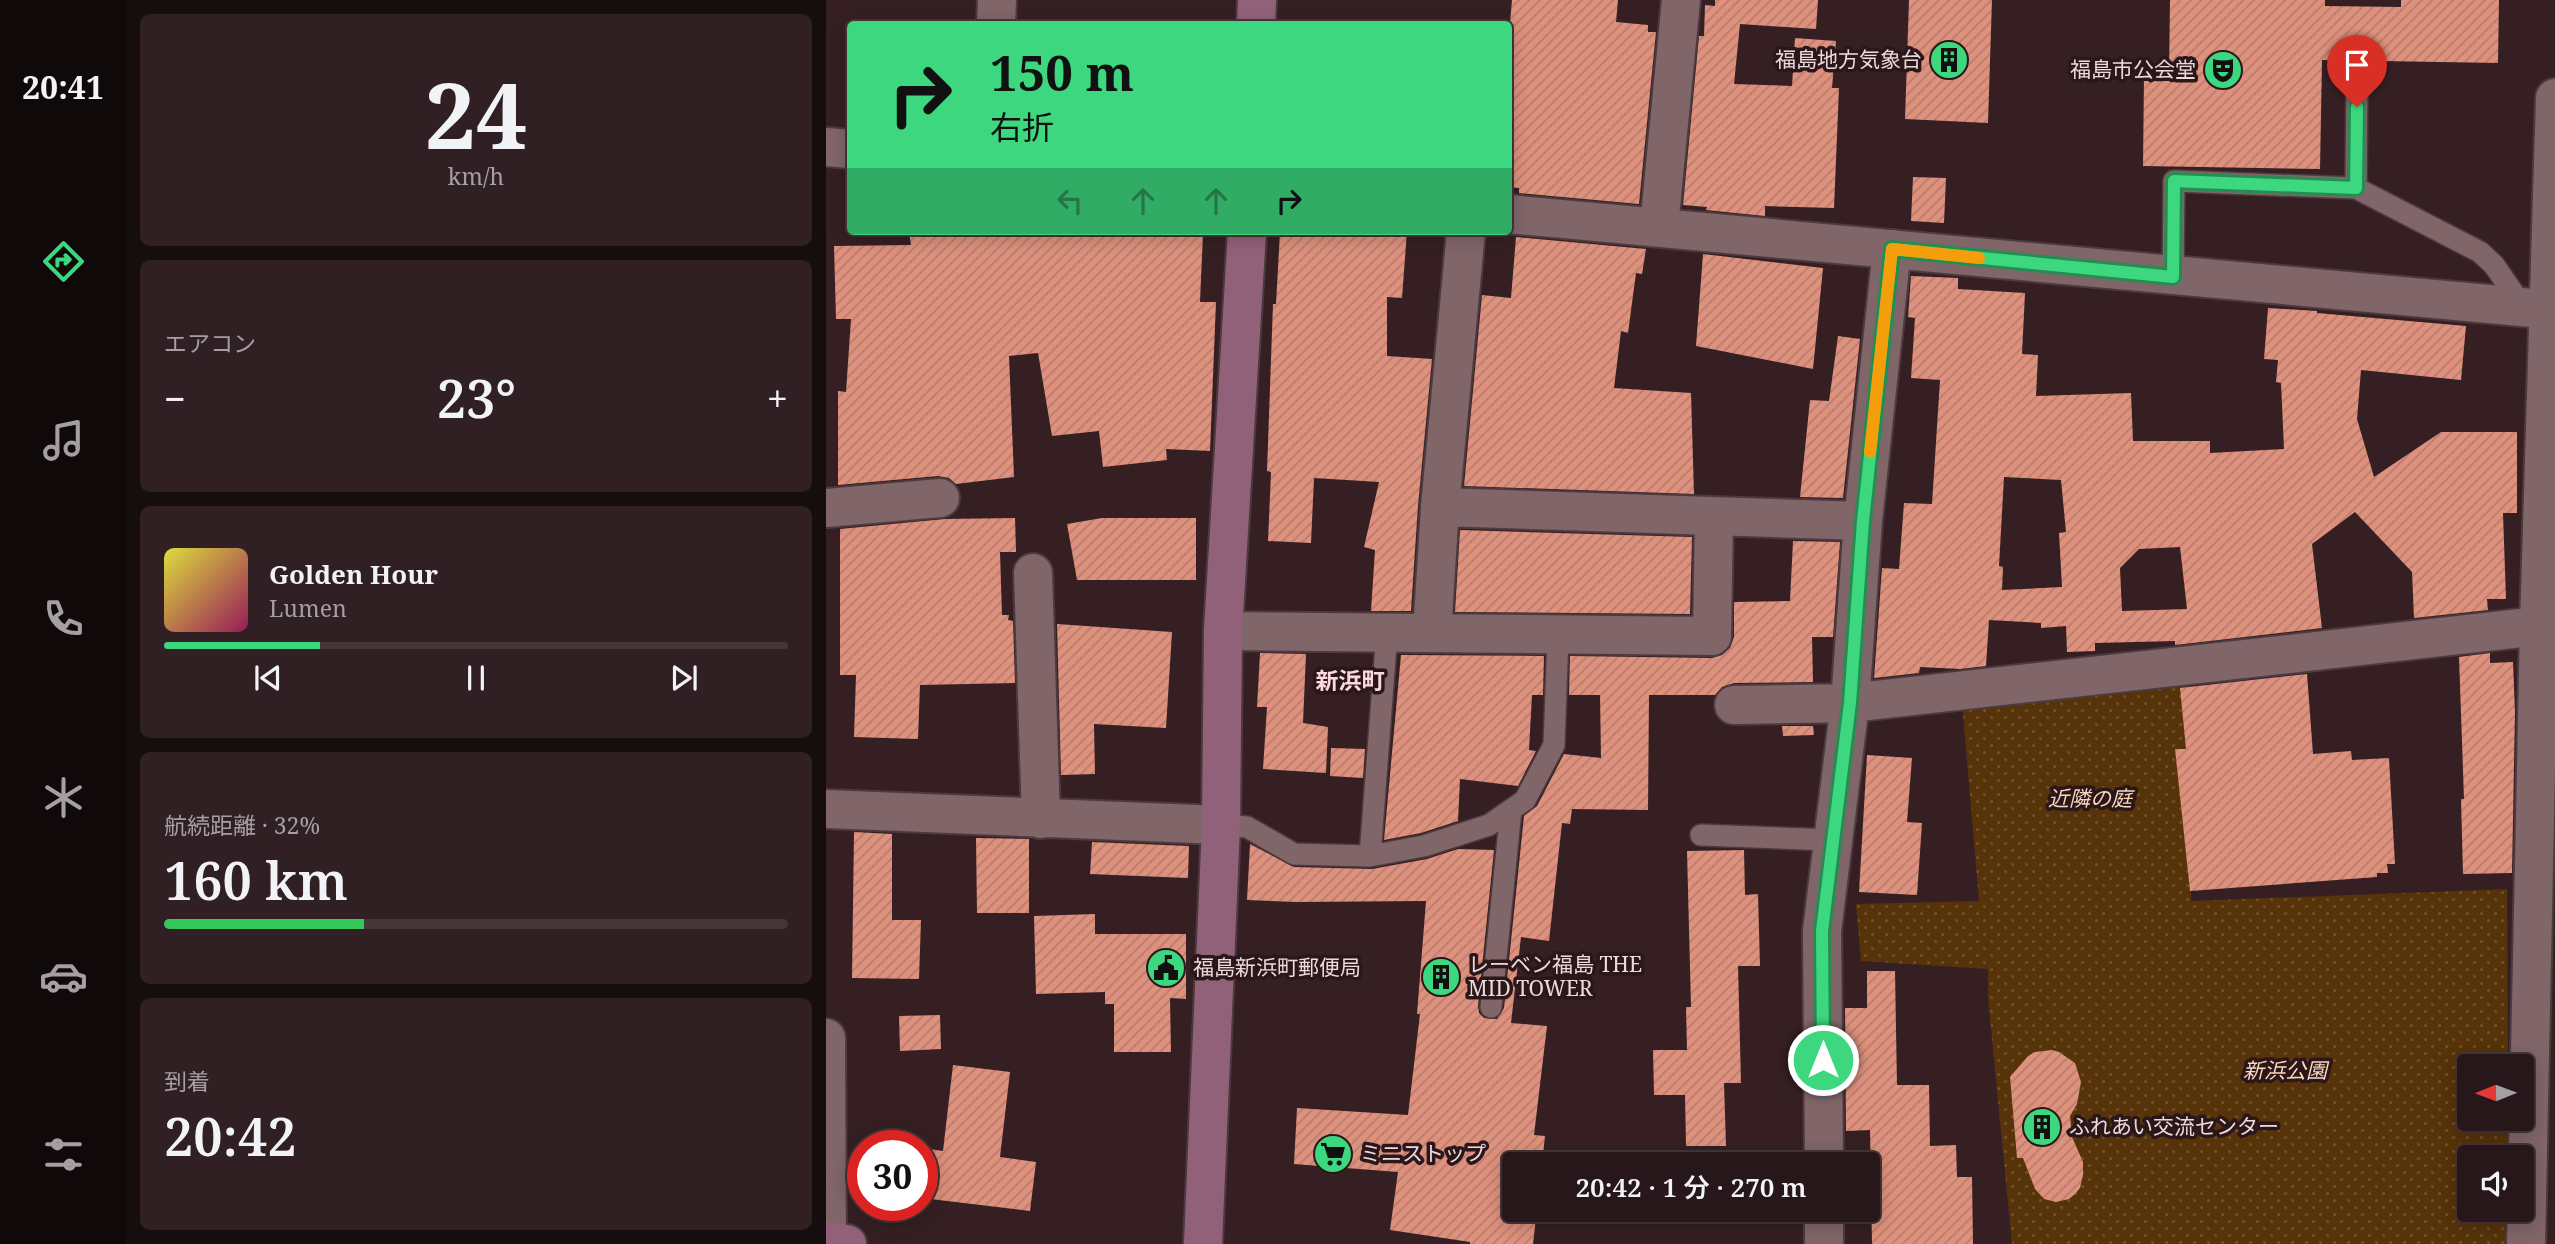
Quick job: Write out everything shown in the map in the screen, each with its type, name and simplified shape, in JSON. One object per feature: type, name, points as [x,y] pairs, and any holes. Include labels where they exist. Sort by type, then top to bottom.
[{"type":"street","points":[[996,21],[997,0]]},
{"type":"street","points":[[1256,21],[1257,0]]},
{"type":"street","points":[[1658,227],[1681,0]]},
{"type":"street","points":[[2526,1244],[2546,741],[2539,626],[2542,309],[2555,98]]},
{"type":"street","points":[[826,147],[847,149]]},
{"type":"street","points":[[1512,214],[2542,309]]},
{"type":"street","points":[[1203,1244],[1222,825],[1223,631],[1247,235]]},
{"type":"street","points":[[1432,634],[1440,507],[1466,235]]},
{"type":"street","points":[[1824,1152],[1822,931],[1850,703],[1863,521],[1892,249]]},
{"type":"street","points":[[826,508],[940,498]]},
{"type":"street","points":[[1440,507],[1863,521]]},
{"type":"street","points":[[1223,631],[1712,636],[1714,517]]},
{"type":"street","points":[[1033,573],[1041,819]]},
{"type":"street","points":[[1734,705],[1850,703],[2539,626]]},
{"type":"street","points":[[826,809],[1222,825]]},
{"type":"street","points":[[826,1038],[832,1243]]},
{"type":"street","points":[[1824,1222],[1824,1244]]},
{"type":"lane","points":[[2356,188],[2357,81]]},
{"type":"lane","points":[[2173,277],[2174,181],[2356,188],[2480,252],[2542,309]]},
{"type":"lane","points":[[1370,856],[1387,632]]},
{"type":"lane","points":[[1222,825],[1247,827],[1294,854],[1370,856],[1424,846],[1489,825],[1525,800],[1554,746],[1558,636]]},
{"type":"lane","points":[[1491,1007],[1511,810]]},
{"type":"lane","points":[[1701,835],[1833,840]]},
{"type":"green space","name":"新浜公園","points":[[2189,666],[2191,901],[2507,889],[2508,1054],[2457,1054],[2457,1131],[2508,1131],[2508,1145],[2457,1145],[2457,1222],[2508,1222],[2508,1244],[2012,1244],[1988,998],[1988,969],[1861,961],[1856,904],[1979,901],[1961,691]]},
{"type":"building","points":[[1512,0],[1618,0],[1616,22],[1648,25],[1648,32],[1656,32],[1639,204],[1519,193],[1519,188],[1512,187]]},
{"type":"building","points":[[1715,0],[1818,0],[1816,29],[1740,24],[1734,84],[1792,86],[1795,38],[1836,41],[1832,88],[1839,88],[1834,208],[1765,206],[1765,216],[1683,205],[1699,36],[1704,36],[1705,5],[1715,6]]},
{"type":"building","name":"福島地方気象台","points":[[1909,0],[1992,0],[1988,123],[1905,119]]},
{"type":"building","points":[[2170,0],[2325,0],[2325,6],[2401,7],[2401,0],[2499,0],[2498,63],[2322,60],[2320,169],[2143,166],[2144,75],[2169,75]]},
{"type":"building","points":[[1913,177],[1946,178],[1944,223],[1911,221]]},
{"type":"building","points":[[909,235],[1203,235],[1200,302],[1216,302],[1210,451],[1166,449],[1167,460],[1103,467],[1099,431],[1052,436],[1038,353],[1009,356],[1014,477],[956,484],[949,478],[938,476],[838,485],[838,391],[846,392],[851,319],[836,319],[834,246],[911,245]]},
{"type":"building","points":[[1280,235],[1407,235],[1402,298],[1387,297],[1387,356],[1432,359],[1411,611],[1371,611],[1375,550],[1364,547],[1379,482],[1314,478],[1311,543],[1268,541],[1271,472],[1267,471],[1273,304],[1276,304]]},
{"type":"building","points":[[1516,237],[1646,249],[1642,274],[1636,273],[1628,333],[1621,331],[1614,388],[1691,393],[1694,494],[1464,486],[1482,295],[1511,298]]},
{"type":"building","points":[[1703,254],[1823,268],[1813,369],[1696,346]]},
{"type":"building","points":[[1911,276],[1958,278],[1958,289],[2025,293],[2022,354],[2038,355],[2036,396],[2131,393],[2133,441],[2210,441],[2210,453],[2284,449],[2281,383],[2276,382],[2278,360],[2264,359],[2268,308],[2466,326],[2461,380],[2361,370],[2357,419],[2374,477],[2441,432],[2517,432],[2517,513],[2503,513],[2506,599],[2487,599],[2488,610],[2414,618],[2412,572],[2355,512],[2312,544],[2322,628],[2175,645],[2175,641],[2095,643],[2095,651],[2067,652],[2066,626],[2041,628],[2041,623],[1989,620],[1986,666],[1960,669],[1920,667],[1919,673],[1874,678],[1882,568],[1899,569],[1904,503],[1932,504],[1940,380],[1911,378],[1915,318],[1908,317]],"holes":[[[2004,477],[2061,480],[2066,532],[2059,533],[2062,587],[2002,590],[2003,567],[1999,566]],[[2180,547],[2187,609],[2122,611],[2120,568],[2139,549]]]},
{"type":"building","points":[[1838,336],[1860,339],[1843,498],[1800,497],[1810,400],[1829,401]]},
{"type":"building","points":[[1015,518],[1016,552],[1000,552],[1002,615],[1009,615],[1008,620],[1013,621],[1015,683],[920,685],[918,739],[854,737],[856,675],[840,675],[840,529],[945,519]]},
{"type":"building","points":[[1102,518],[1196,518],[1196,580],[1077,580],[1067,524]]},
{"type":"building","points":[[1460,530],[1692,537],[1690,614],[1455,612]]},
{"type":"building","points":[[1793,541],[1840,542],[1833,637],[1812,637],[1813,682],[1734,683],[1722,687],[1715,695],[1649,695],[1648,810],[1572,809],[1570,824],[1562,823],[1549,941],[1521,937],[1511,1023],[1547,1026],[1534,1135],[1545,1136],[1543,1152],[1502,1152],[1502,1222],[1536,1222],[1533,1244],[1470,1244],[1390,1230],[1398,1172],[1294,1164],[1297,1108],[1408,1115],[1420,1014],[1417,1014],[1426,901],[1247,900],[1250,844],[1294,867],[1372,869],[1427,859],[1458,849],[1494,850],[1478,1006],[1479,1013],[1484,1018],[1497,1019],[1504,1008],[1524,816],[1537,806],[1564,754],[1601,758],[1600,695],[1569,695],[1570,656],[1712,658],[1722,655],[1730,648],[1734,637],[1734,602],[1790,601]]},
{"type":"building","points":[[1057,624],[1172,632],[1166,728],[1094,724],[1095,774],[1061,775]]},
{"type":"building","points":[[1260,653],[1306,654],[1303,723],[1328,727],[1326,773],[1263,769],[1267,707],[1257,707]]},
{"type":"building","points":[[2490,653],[2490,663],[2513,662],[2515,712],[2512,873],[2463,874],[2461,799],[2464,799],[2459,657]]},
{"type":"building","points":[[1401,655],[1544,656],[1543,695],[1532,695],[1529,750],[1536,751],[1518,786],[1460,779],[1458,821],[1421,833],[1384,840]]},
{"type":"building","points":[[2307,674],[2313,754],[2351,751],[2352,760],[2389,758],[2395,864],[2387,864],[2388,873],[2377,873],[2377,877],[2190,891],[2175,749],[2186,749],[2180,688]]},
{"type":"building","points":[[1782,726],[1813,726],[1814,735],[1783,736]]},
{"type":"building","points":[[1331,748],[1365,749],[1363,778],[1330,776]]},
{"type":"building","points":[[1867,755],[1912,758],[1907,822],[1922,823],[1917,895],[1859,892]]},
{"type":"building","points":[[854,832],[892,834],[892,920],[921,920],[919,979],[852,978]]},
{"type":"building","points":[[976,838],[1029,839],[1029,913],[977,913]]},
{"type":"building","points":[[1092,842],[1189,846],[1188,878],[1090,874]]},
{"type":"building","points":[[1744,850],[1745,895],[1758,894],[1760,966],[1738,966],[1741,1083],[1724,1083],[1726,1146],[1686,1146],[1685,1095],[1654,1095],[1653,1050],[1687,1050],[1686,1007],[1691,1007],[1687,851]]},
{"type":"building","points":[[1095,914],[1095,934],[1186,934],[1186,999],[1170,998],[1171,1052],[1114,1052],[1114,1004],[1105,1004],[1105,992],[1036,994],[1034,916]]},
{"type":"building","points":[[1867,971],[1895,971],[1897,1085],[1929,1085],[1930,1146],[1956,1145],[1957,1177],[1972,1177],[1973,1244],[1872,1244],[1872,1222],[1880,1222],[1880,1152],[1870,1152],[1870,1130],[1846,1131],[1845,1008],[1867,1008]]},
{"type":"building","points":[[940,1015],[941,1049],[900,1051],[899,1016]]},
{"type":"building","name":"ふれあい交流センター","points":[[2052,1050],[2075,1063],[2081,1082],[2077,1104],[2070,1116],[2072,1137],[2083,1162],[2083,1175],[2080,1188],[2075,1194],[2069,1199],[2056,1202],[2044,1199],[2035,1189],[2023,1158],[2017,1158],[2010,1077],[2028,1056],[2035,1052]]},
{"type":"building","points":[[953,1065],[1010,1072],[1000,1157],[1036,1162],[1030,1211],[938,1200],[938,1150],[943,1151]]},
{"type":"slow traffic","points":[[1870,452],[1892,249],[1979,258]]},
{"type":"place","name":"福島地方気象台","points":[[1949,60]]},
{"type":"place","name":"福島市公会堂","points":[[2223,70]]},
{"type":"place","name":"福島新浜町郵便局","points":[[1166,968]]},
{"type":"place","name":"レーベン福島 THE MID TOWER","points":[[1441,977]]},
{"type":"place","name":"ふれあい交流センター","points":[[2042,1127]]},
{"type":"place","name":"ミニストップ","points":[[1333,1154]]},
{"type":"district","name":"新浜町","points":[[1350,681]]},
{"type":"route","points":[[1823,1060],[1822,931],[1850,703],[1863,521],[1892,249],[2173,277],[2174,181],[2356,188],[2357,107]]},
{"type":"park label","name":"近隣の庭","points":[[2090,799]]}]
